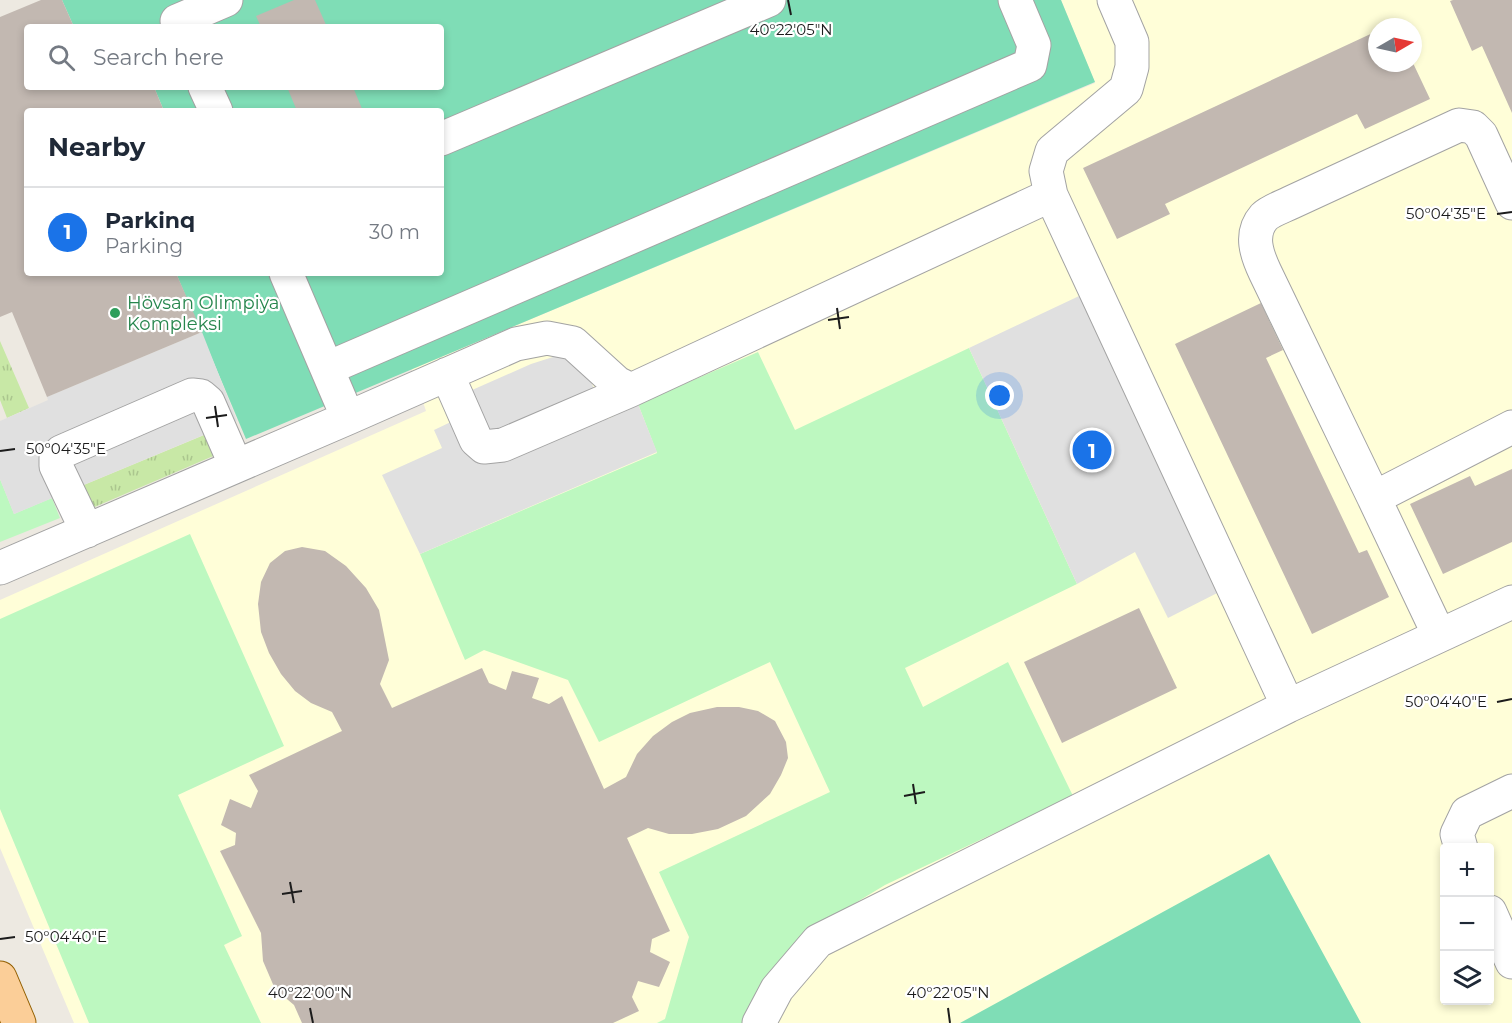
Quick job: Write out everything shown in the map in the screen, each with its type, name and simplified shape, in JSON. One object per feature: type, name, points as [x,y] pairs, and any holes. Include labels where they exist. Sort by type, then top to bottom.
[{"type":"main road","points":[[0,978],[19,1023]]},
{"type":"lane","points":[[174,16],[226,0]]},
{"type":"lane","points":[[444,138],[769,0]]},
{"type":"lane","points":[[328,368],[1030,65],[1034,45],[1015,0]]},
{"type":"lane","points":[[1114,0],[1132,42],[1132,67],[1126,89],[1052,151],[1046,171],[1051,195],[1288,706]]},
{"type":"lane","points":[[206,90],[215,108]]},
{"type":"lane","points":[[1439,635],[1265,272],[1256,251],[1255,233],[1264,217],[1290,203],[1459,125],[1473,127],[1481,135],[1512,203]]},
{"type":"lane","points":[[447,374],[476,440],[484,447],[503,445],[631,390],[1051,195]]},
{"type":"lane","points":[[287,276],[348,418]]},
{"type":"lane","points":[[0,568],[516,344],[548,338],[573,343],[617,383],[631,390]]},
{"type":"lane","points":[[87,531],[56,466],[56,458],[61,452],[192,395],[201,396],[208,402],[237,466]]},
{"type":"lane","points":[[1374,498],[1512,427]]},
{"type":"lane","points":[[759,1023],[777,989],[818,941],[1288,706],[1512,602]]},
{"type":"lane","points":[[1460,843],[1457,834],[1467,813],[1512,791]]},
{"type":"lane","points":[[1494,921],[1512,962]]},
{"type":"shaded area","points":[[1061,0],[1512,0],[1512,1023],[74,1023],[0,848],[0,600],[426,411],[412,369],[1095,83]]},
{"type":"shaded area","points":[[1094,289],[1231,586],[1168,618],[1135,552],[1077,584],[969,348]]},
{"type":"shaded area","points":[[202,332],[237,421],[14,514],[0,479],[0,421],[48,400],[47,397]]},
{"type":"shaded area","points":[[553,357],[568,357],[586,371],[608,419],[638,404],[657,452],[420,554],[382,475],[442,448],[434,430],[455,420],[445,402],[531,364]]},
{"type":"green space","points":[[62,0],[1061,0],[1095,82],[246,439],[177,276],[444,276],[444,108],[163,108],[155,90],[444,90],[444,24],[73,24]]},
{"type":"green space","points":[[0,341],[29,408],[7,418],[0,400]]},
{"type":"green space","points":[[969,348],[1077,584],[905,668],[923,707],[1008,662],[1073,796],[885,885],[819,925],[745,1023],[657,1023],[665,1019],[689,937],[659,872],[830,792],[770,662],[599,742],[568,680],[484,650],[465,660],[420,554],[657,453],[638,404],[758,352],[795,430]]},
{"type":"green space","points":[[209,433],[218,454],[90,509],[79,487]]},
{"type":"green space","points":[[0,479],[14,514],[52,498],[60,518],[0,542]]},
{"type":"green space","points":[[190,534],[284,746],[178,795],[242,936],[224,945],[261,1023],[89,1023],[0,809],[0,619]]},
{"type":"green space","points":[[1269,854],[1361,1023],[960,1023]]},
{"type":"building","points":[[41,0],[62,0],[73,24],[24,24],[24,90],[155,90],[163,108],[24,108],[24,276],[177,276],[202,332],[47,397],[12,312],[0,317],[0,17]]},
{"type":"building","points":[[294,0],[315,0],[326,24],[260,24],[256,16]]},
{"type":"building","points":[[1512,0],[1512,113],[1482,46],[1472,51],[1450,1]]},
{"type":"building","points":[[1368,35],[1368,72],[1417,72],[1430,99],[1365,129],[1357,114],[1165,204],[1170,214],[1117,239],[1083,168]]},
{"type":"building","points":[[288,90],[354,90],[362,108],[296,108]]},
{"type":"building","points":[[1261,303],[1283,350],[1266,358],[1359,553],[1367,550],[1389,597],[1312,634],[1175,344]]},
{"type":"building","points":[[1512,469],[1512,542],[1443,574],[1410,504],[1470,476],[1475,486]]},
{"type":"building","points":[[302,547],[325,551],[346,566],[366,588],[379,610],[389,660],[380,684],[392,708],[482,668],[489,683],[506,690],[512,671],[539,678],[532,698],[549,704],[562,696],[604,789],[626,777],[637,754],[653,736],[672,722],[690,713],[717,707],[739,707],[758,711],[775,721],[786,742],[788,758],[770,794],[746,816],[718,829],[692,834],[669,834],[648,828],[627,838],[670,931],[652,939],[650,952],[670,962],[659,987],[638,981],[632,997],[639,1011],[613,1023],[302,1023],[294,1005],[275,989],[263,961],[261,933],[220,851],[235,845],[236,833],[221,825],[230,799],[251,808],[258,791],[249,775],[342,731],[332,712],[311,703],[295,691],[281,674],[269,653],[261,632],[258,604],[261,582],[270,563],[285,551]]},
{"type":"building","points":[[1139,608],[1177,688],[1062,743],[1024,662]]},
{"type":"place","name":"Hövsan Olimpiya Kompleksi","points":[[115,313]]},
{"type":"place","name":"Parkinq","points":[[1092,450]]}]
